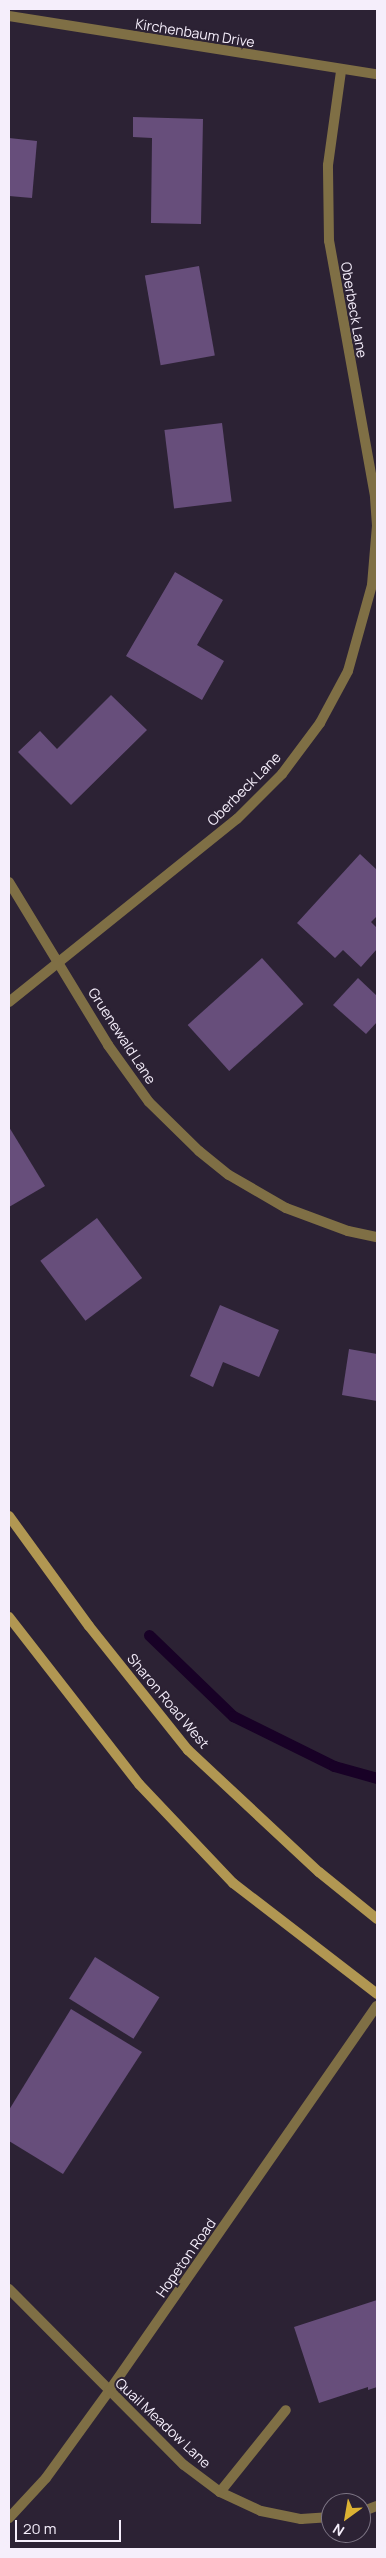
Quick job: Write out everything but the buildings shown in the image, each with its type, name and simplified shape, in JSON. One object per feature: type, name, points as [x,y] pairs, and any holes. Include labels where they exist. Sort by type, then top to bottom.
[{"type":"main road","name":"Sharon Road West","points":[[9,1516],[88,1626],[188,1750],[319,1872],[377,1919]]},
{"type":"main road","points":[[9,1617],[139,1784],[233,1883],[377,1994]]},
{"type":"street","name":"Kirchenbaum Drive","points":[[9,16],[340,71],[377,74]]},
{"type":"street","name":"Oberbeck Lane","points":[[9,1002],[237,818],[282,774],[320,723],[348,671],[366,614],[376,536],[375,496],[329,241],[328,165],[340,71]]},
{"type":"street","name":"Gruenewald Lane","points":[[9,882],[108,1045],[149,1102],[200,1151],[230,1175],[286,1208],[348,1231],[377,1237]]},
{"type":"street","name":"Hopeton Road","points":[[9,2518],[46,2478],[109,2391],[377,2006]]},
{"type":"street","name":"Quail Meadow Lane","points":[[9,2289],[184,2465],[220,2492],[261,2510],[301,2519],[321,2518]]},
{"type":"street","points":[[220,2492],[286,2410]]},
{"type":"waterway","points":[[149,1635],[233,1716],[334,1766],[377,1778]]}]
